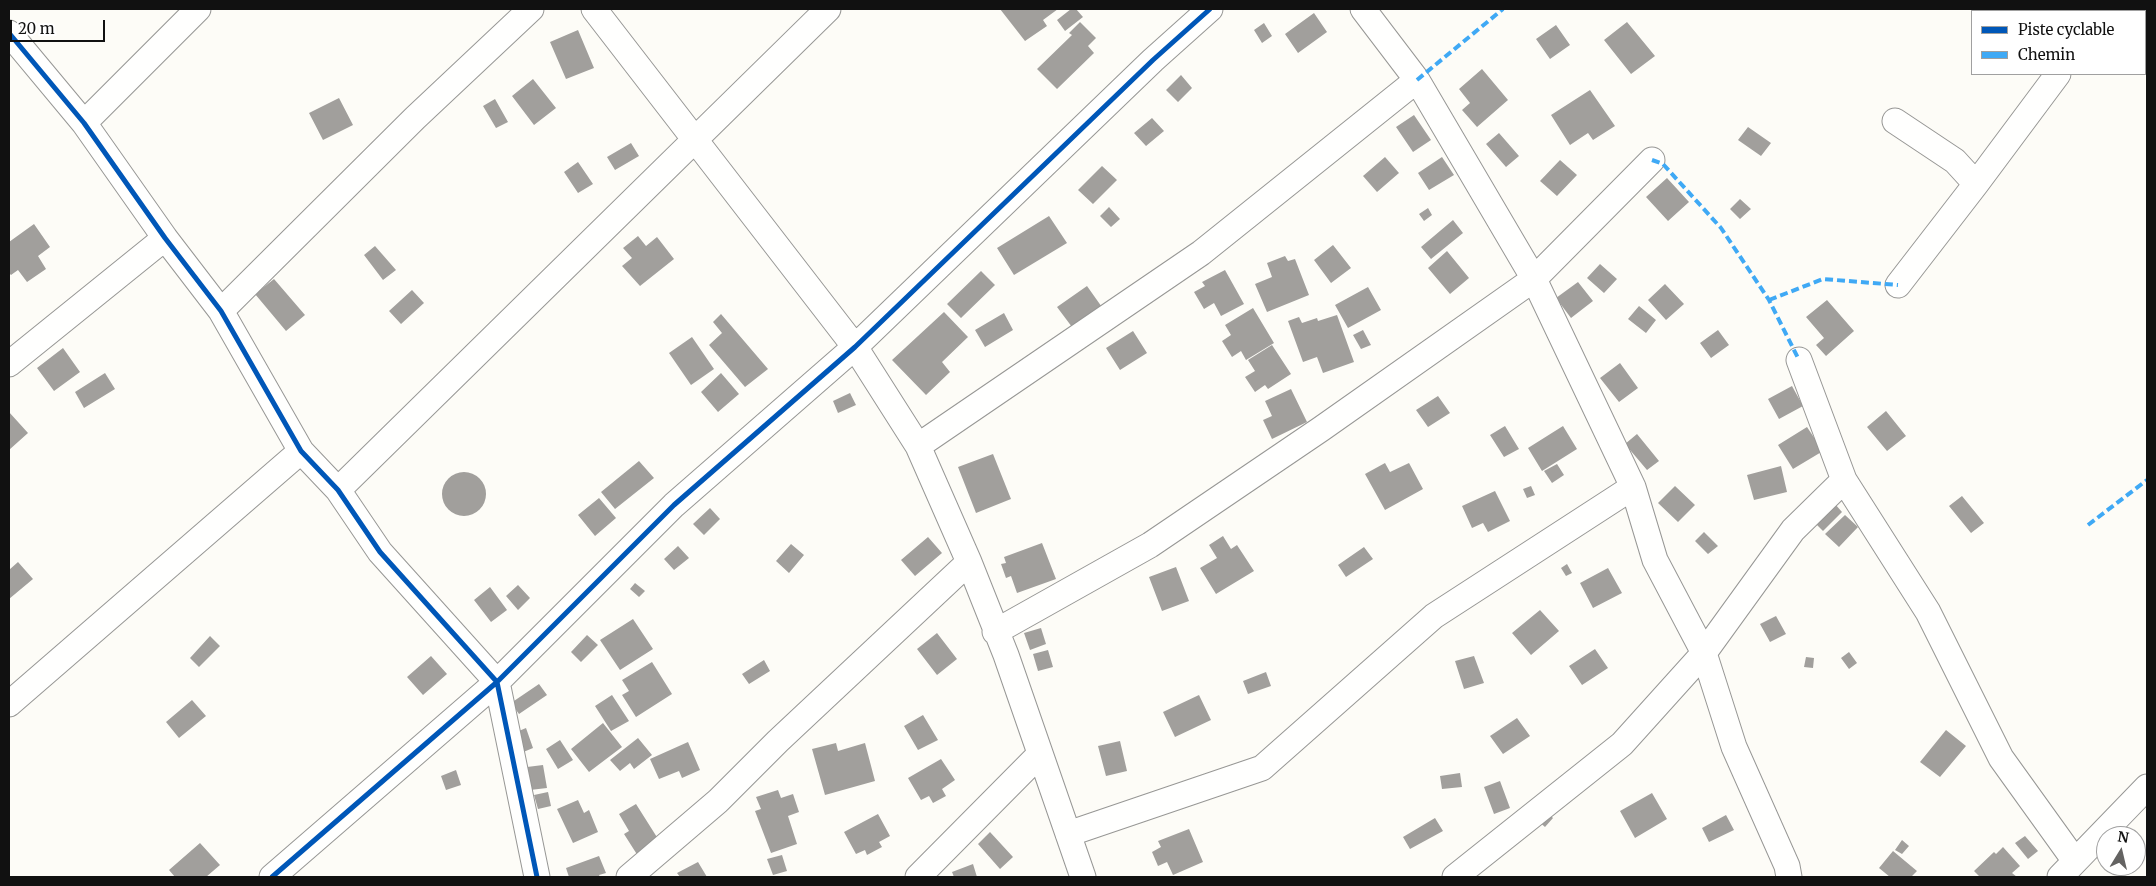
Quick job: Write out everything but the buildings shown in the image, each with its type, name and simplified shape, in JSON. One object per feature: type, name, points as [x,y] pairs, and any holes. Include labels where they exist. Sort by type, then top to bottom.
[{"type":"street","points":[[84,123],[198,9]]},
{"type":"street","points":[[221,311],[415,118],[531,9]]},
{"type":"street","points":[[594,9],[855,347],[918,446],[969,562],[995,632],[1006,655],[1039,755],[1084,877]]},
{"type":"street","points":[[338,490],[828,9]]},
{"type":"street","points":[[272,877],[496,682],[674,505],[855,347],[1153,60],[1210,9]]},
{"type":"street","points":[[1363,9],[1417,80],[1534,279],[1633,487],[1655,560],[1704,653],[1734,747],[1787,866],[1789,877]]},
{"type":"street","points":[[9,33],[84,123],[165,238],[221,311],[301,451],[338,490],[380,552],[496,682],[537,877]]},
{"type":"street","points":[[1898,285],[2057,75]]},
{"type":"street","points":[[918,446],[1201,253],[1417,80]]},
{"type":"street","points":[[1895,121],[1955,161],[1976,184]]},
{"type":"street","points":[[995,632],[1150,545],[1321,429],[1534,279],[1652,160]]},
{"type":"street","points":[[9,364],[165,238]]},
{"type":"street","points":[[1800,360],[1844,480],[1928,612],[2001,758],[2068,869],[2147,787]]},
{"type":"street","points":[[9,704],[301,451]]},
{"type":"street","points":[[1455,877],[1622,744],[1704,653],[1793,530],[1844,480]]},
{"type":"street","points":[[1068,834],[1262,768],[1434,616],[1633,487]]},
{"type":"street","points":[[629,877],[718,801],[778,741],[969,562]]},
{"type":"street","points":[[918,877],[1039,755]]},
{"type":"marked path","points":[[1417,80],[1503,9]]},
{"type":"marked path","points":[[1652,160],[1663,164],[1721,228],[1769,300],[1799,360]]},
{"type":"marked path","points":[[1769,300],[1823,279],[1898,285]]},
{"type":"marked path","points":[[2088,525],[2147,480]]},
{"type":"cycle path","points":[[272,877],[497,682],[674,505],[855,347],[1153,60],[1210,9]]},
{"type":"cycle path","points":[[9,33],[84,123],[165,238],[221,311],[301,451],[338,490],[380,552],[497,682],[537,877]]}]
